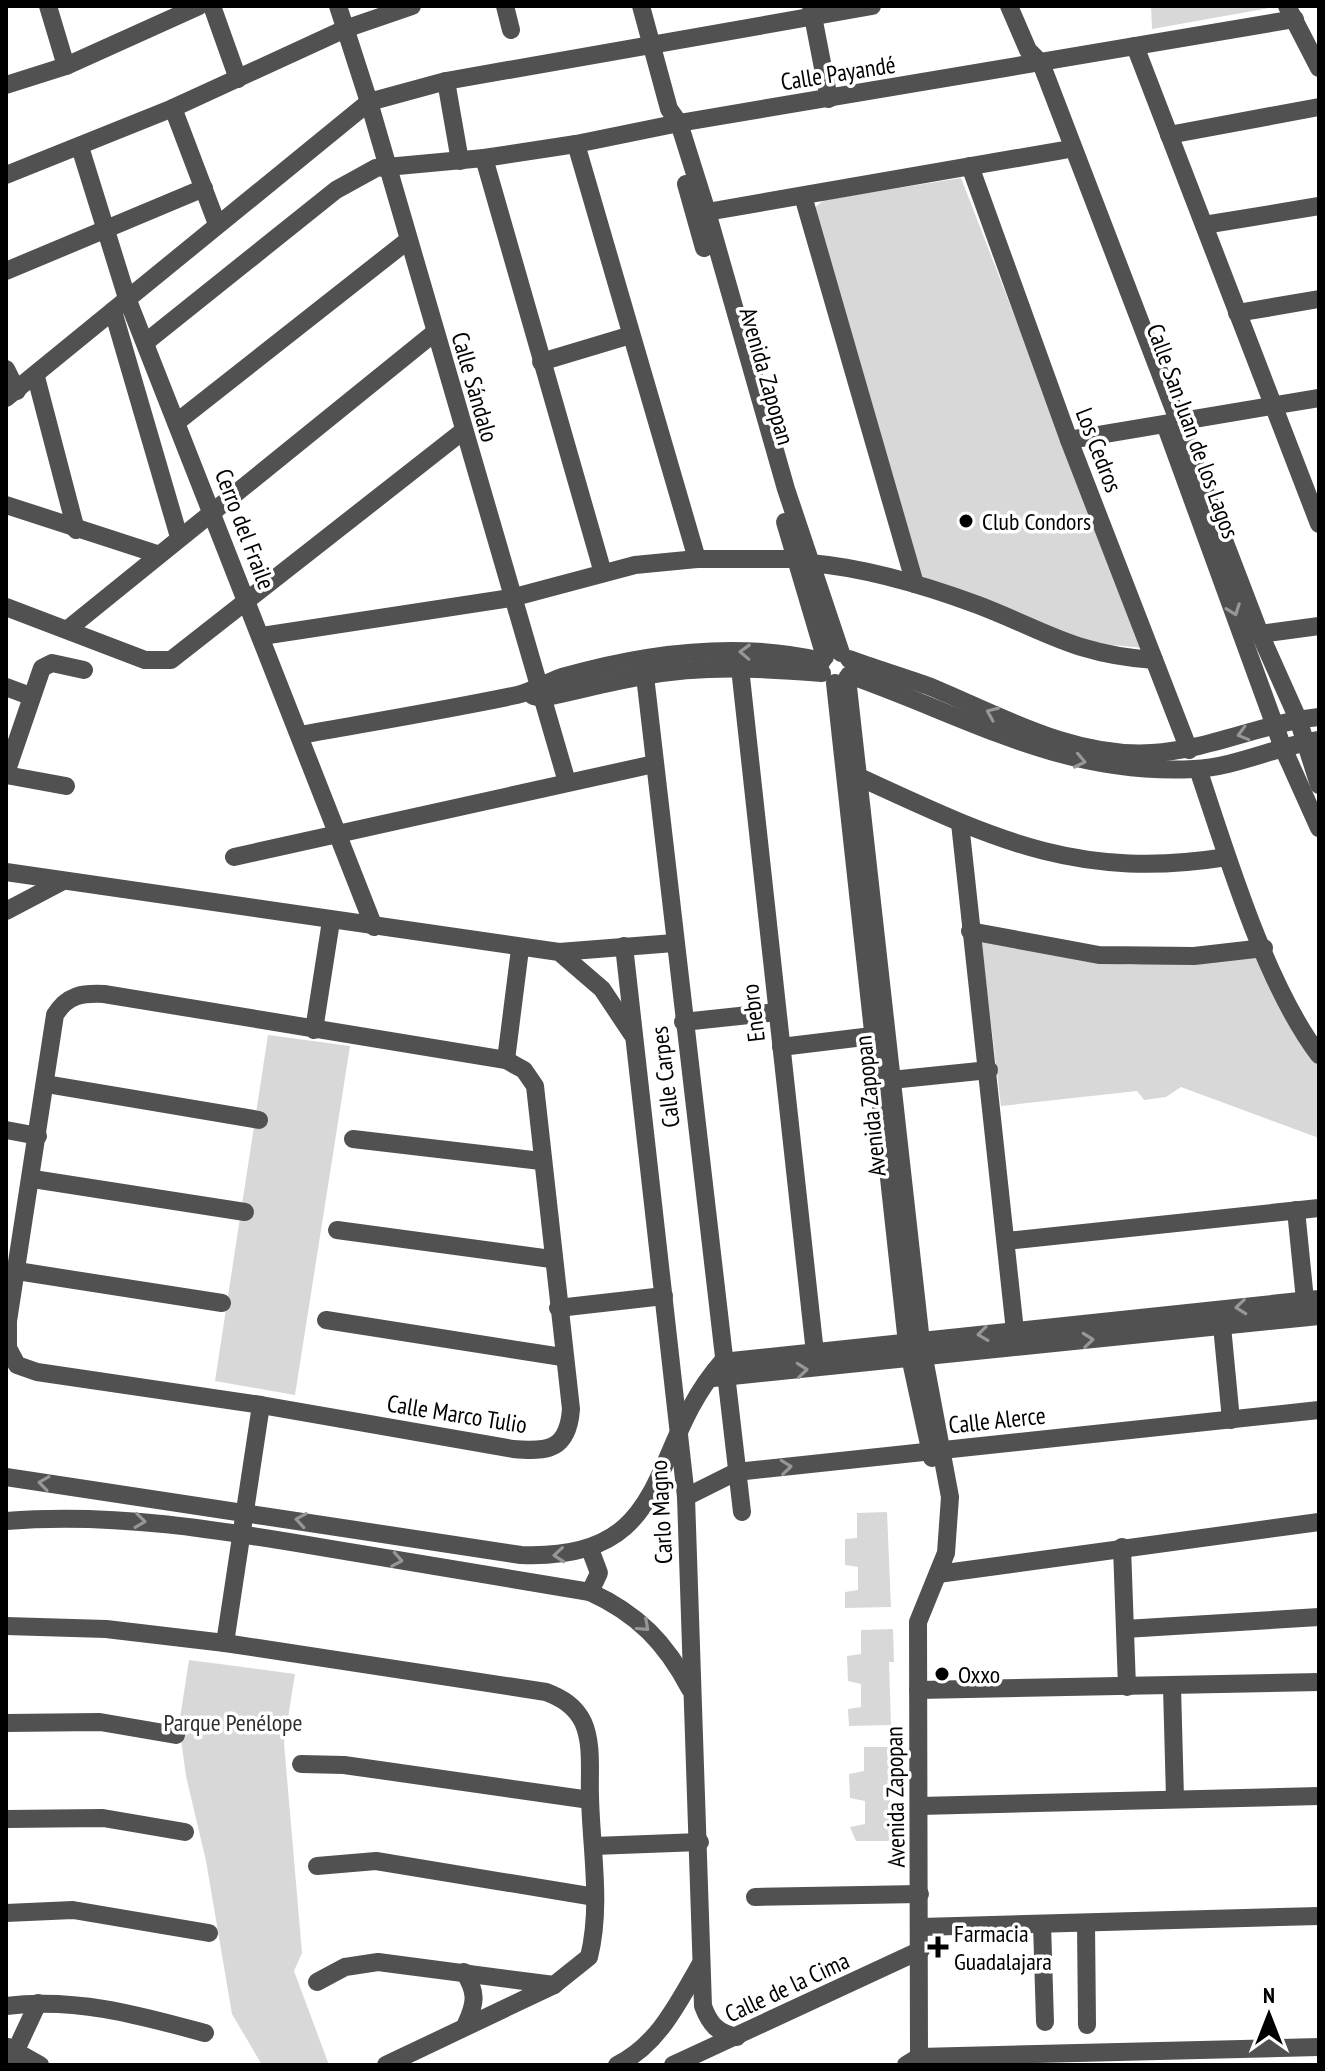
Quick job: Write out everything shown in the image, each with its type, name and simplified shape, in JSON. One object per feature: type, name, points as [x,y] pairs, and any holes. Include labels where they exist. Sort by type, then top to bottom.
[{"type":"street","points":[[48,6],[66,66]]},
{"type":"street","points":[[6,85],[66,66],[199,6]]},
{"type":"street","points":[[212,6],[238,79]]},
{"type":"street","name":"Calle Sándalo","points":[[338,6],[369,102],[511,598],[534,693],[567,782]]},
{"type":"street","points":[[6,175],[173,108],[345,29],[412,6]]},
{"type":"street","points":[[505,6],[511,30]]},
{"type":"street","name":"Avenida Zapopan","points":[[641,6],[836,667],[859,777],[915,1350]]},
{"type":"street","points":[[6,369],[11,394],[36,377],[217,224],[369,102],[446,81],[812,11],[872,6]]},
{"type":"street","name":"Calle San Juan de los Lagos","points":[[1009,6],[1033,59],[1171,422],[1283,748],[1319,828]]},
{"type":"street","points":[[812,11],[829,99]]},
{"type":"street","points":[[1291,12],[1319,68]]},
{"type":"street","name":"Calle Payandé","points":[[146,342],[360,174],[387,167],[460,161],[576,144],[672,119],[829,99],[1033,59],[1135,46],[1291,12]]},
{"type":"street","points":[[1135,46],[1319,524]]},
{"type":"street","name":"Calle San Juan de los Lagos","points":[[1033,59],[1064,150],[1171,422],[1260,634],[1298,719],[1312,741],[1319,785]]},
{"type":"street","points":[[446,81],[460,161]]},
{"type":"street","points":[[1169,135],[1319,107]]},
{"type":"street","points":[[173,108],[217,224]]},
{"type":"street","name":"Avenida Zapopan","points":[[672,119],[707,212],[803,561]]},
{"type":"street","points":[[576,144],[697,559]]},
{"type":"street","name":"Cerro del Fraile","points":[[80,147],[103,228],[120,305],[146,342],[374,927]]},
{"type":"street","points":[[707,212],[1064,150]]},
{"type":"street","points":[[484,158],[603,573]]},
{"type":"street","name":"Los Cedros","points":[[970,166],[1069,440],[1189,750]]},
{"type":"street","points":[[6,271],[204,188]]},
{"type":"street","points":[[803,196],[915,584]]},
{"type":"street","points":[[1204,225],[1319,206]]},
{"type":"street","points":[[177,422],[407,241]]},
{"type":"street","points":[[1237,313],[1319,299]]},
{"type":"street","points":[[120,305],[179,537]]},
{"type":"street","points":[[68,629],[434,333]]},
{"type":"street","points":[[541,362],[631,335]]},
{"type":"street","points":[[36,377],[76,530]]},
{"type":"street","points":[[1069,440],[1319,398]]},
{"type":"street","points":[[6,607],[159,663],[179,655],[463,431]]},
{"type":"street","points":[[6,505],[157,554]]},
{"type":"street","points":[[262,636],[511,598],[635,565],[697,559],[803,561],[859,569],[915,584],[980,606],[1083,651],[1154,660]]},
{"type":"street","points":[[1260,634],[1319,626]]},
{"type":"street","points":[[534,693],[673,653],[780,654],[928,686],[1061,740],[1125,752],[1189,750],[1298,719],[1319,717]]},
{"type":"street","points":[[66,786],[6,774],[30,696],[47,663],[84,670]]},
{"type":"street","points":[[300,735],[645,676],[740,668],[836,667],[1059,756],[1128,767],[1198,769],[1312,741]]},
{"type":"street","name":"Avenida Zapopan","points":[[836,667],[872,1036],[915,1350],[936,1451],[950,1497],[949,1527],[938,1574],[918,1622],[921,1950],[912,2061]]},
{"type":"street","name":"Enebro","points":[[740,668],[815,1353]]},
{"type":"street","name":"Calle Carpes","points":[[645,676],[718,1373],[742,1512]]},
{"type":"street","points":[[6,687],[30,696]]},
{"type":"street","points":[[234,857],[654,764]]},
{"type":"street","points":[[1198,769],[1227,857],[1264,948],[1298,1021],[1319,1055]]},
{"type":"street","points":[[859,777],[960,823],[1034,851],[1073,860],[1142,864],[1227,857]]},
{"type":"street","points":[[960,823],[1015,1331]]},
{"type":"street","points":[[6,872],[520,949],[559,952],[674,943]]},
{"type":"street","points":[[6,911],[63,881]]},
{"type":"street","points":[[314,1030],[331,921]]},
{"type":"street","points":[[970,931],[1099,955],[1194,956],[1264,948]]},
{"type":"street","name":"Carlo Magno","points":[[624,946],[686,1497],[700,1842],[703,2006],[709,2022],[723,2034],[737,2037]]},
{"type":"street","points":[[222,1303],[17,1271],[55,1015],[68,999],[78,995],[104,994],[511,1062],[520,949]]},
{"type":"street","points":[[559,952],[616,1006],[637,1043]]},
{"type":"street","points":[[683,1022],[777,1012]]},
{"type":"street","points":[[781,1047],[872,1036]]},
{"type":"street","name":"Calle Marco Tulio","points":[[17,1271],[7,1335],[11,1358],[22,1368],[513,1449],[544,1450],[557,1445],[570,1426],[535,1086],[511,1062]]},
{"type":"street","points":[[891,1080],[989,1070]]},
{"type":"street","points":[[46,1084],[259,1120]]},
{"type":"street","points":[[6,1130],[38,1136]]},
{"type":"street","points":[[353,1139],[541,1161]]},
{"type":"street","points":[[33,1179],[245,1212]]},
{"type":"street","points":[[1006,1241],[1319,1208]]},
{"type":"street","points":[[6,1477],[243,1510],[521,1555],[559,1555],[590,1549],[638,1516],[662,1477],[680,1426],[718,1373],[815,1353],[915,1350],[1015,1331],[1312,1299],[1296,1210]]},
{"type":"street","points":[[337,1230],[551,1259]]},
{"type":"street","points":[[558,1308],[664,1296]]},
{"type":"street","points":[[718,1373],[915,1350],[1319,1316]]},
{"type":"street","points":[[326,1320],[562,1357]]},
{"type":"street","points":[[1222,1326],[1231,1420]]},
{"type":"street","points":[[225,1643],[261,1405]]},
{"type":"street","name":"Calle Alerce","points":[[686,1497],[736,1472],[1319,1410]]},
{"type":"street","points":[[6,1521],[91,1517],[240,1534],[590,1592],[620,1606],[648,1628],[672,1654],[693,1693]]},
{"type":"street","points":[[938,1574],[1319,1522]]},
{"type":"street","points":[[1122,1547],[1127,1687]]},
{"type":"street","points":[[590,1549],[599,1573],[590,1592]]},
{"type":"street","points":[[1125,1629],[1319,1617]]},
{"type":"street","points":[[6,1626],[106,1629],[225,1643],[546,1692],[561,1697],[575,1709],[587,1738],[594,1846],[595,1897],[589,1957],[554,1985],[466,2024],[386,2065]]},
{"type":"street","points":[[918,1690],[1319,1682]]},
{"type":"street","points":[[1172,1687],[1175,1798]]},
{"type":"street","points":[[6,1723],[100,1722],[176,1735]]},
{"type":"street","points":[[301,1764],[344,1765],[590,1800]]},
{"type":"street","points":[[920,1806],[1319,1796]]},
{"type":"street","points":[[6,1819],[103,1818],[185,1832]]},
{"type":"street","points":[[594,1846],[700,1842]]},
{"type":"street","points":[[317,1866],[376,1861],[595,1897]]},
{"type":"street","points":[[755,1897],[920,1894]]},
{"type":"street","points":[[6,1913],[73,1910],[209,1933]]},
{"type":"street","points":[[921,1927],[1319,1916]]},
{"type":"street","points":[[1086,1923],[1087,2025]]},
{"type":"street","points":[[1042,1924],[1045,2022]]},
{"type":"street","name":"Calle de la Cima","points":[[673,2065],[921,1950]]},
{"type":"street","points":[[317,1982],[361,1962],[554,1985]]},
{"type":"street","points":[[617,2065],[639,2060],[702,1963]]},
{"type":"street","points":[[464,1972],[475,1993],[475,2005],[466,2024]]},
{"type":"street","points":[[6,2006],[38,2003],[112,2008],[205,2033]]},
{"type":"street","points":[[38,2003],[10,2054],[40,2065]]},
{"type":"street","points":[[912,2061],[1319,2047]]},
{"type":"green space","points":[[1151,6],[1280,6],[1152,29]]},
{"type":"green space","points":[[961,178],[1143,648],[1092,643],[921,576],[813,209],[824,200]]},
{"type":"green space","points":[[981,940],[1081,960],[1130,965],[1262,955],[1319,1060],[1319,1138],[1181,1087],[1166,1097],[1144,1100],[1137,1091],[1001,1106]]},
{"type":"green space","points":[[268,1035],[350,1046],[295,1395],[215,1381]]},
{"type":"green space","points":[[887,1512],[891,1607],[845,1608],[845,1592],[858,1590],[858,1567],[845,1565],[845,1539],[857,1538],[857,1513]]},
{"type":"green space","points":[[893,1629],[894,1662],[889,1662],[891,1725],[849,1726],[848,1709],[861,1707],[861,1684],[848,1681],[847,1656],[861,1654],[861,1630]]},
{"type":"green space","name":"Parque Penélope","points":[[189,1660],[295,1674],[284,1743],[302,1953],[294,1971],[329,2065],[262,2065],[232,2014],[179,1725]]},
{"type":"green space","points":[[864,1747],[897,1747],[898,1788],[890,1788],[890,1805],[900,1806],[901,1841],[856,1841],[850,1827],[865,1824],[865,1801],[850,1798],[849,1774],[864,1771]]},
{"type":"place","name":"Club Condors","points":[[966,521]]},
{"type":"place","name":"Oxxo","points":[[942,1674]]},
{"type":"place","name":"Farmacia Guadalajara","points":[[938,1947]]}]
